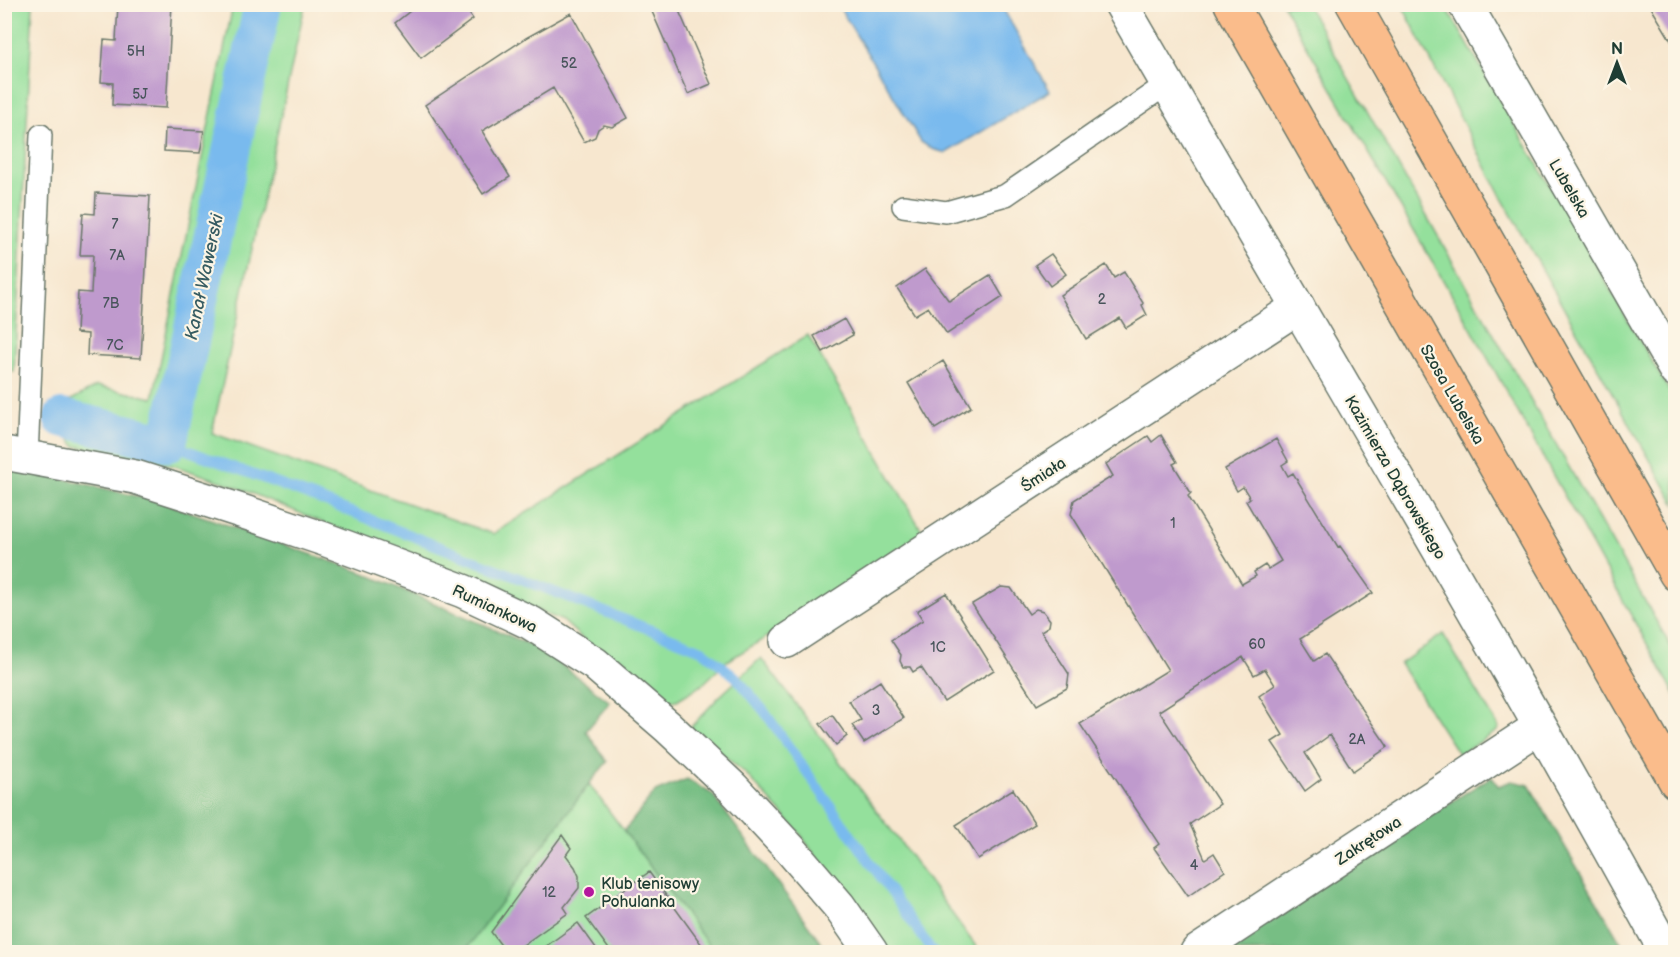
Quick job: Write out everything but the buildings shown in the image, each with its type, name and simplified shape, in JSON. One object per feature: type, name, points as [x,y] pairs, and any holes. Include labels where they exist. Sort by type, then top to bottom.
[{"type":"highway","name":"Szosa Lubelska","points":[[1231,4],[1676,782]]},
{"type":"highway","points":[[1353,4],[1676,574]]},
{"type":"street","name":"Kazimierza Dąbrowskiego","points":[[1121,4],[1539,727],[1657,949]]},
{"type":"street","name":"Lubelska","points":[[1475,8],[1676,371]]},
{"type":"street","name":"Śmiała","points":[[787,641],[1298,307]]},
{"type":"street","name":"Rumiankowa","points":[[16,455],[135,477],[278,523],[463,591],[531,623],[595,664],[668,727],[733,788],[840,906],[871,952]]},
{"type":"street","name":"Zakrętowa","points":[[1197,952],[1539,727]]},
{"type":"lane","points":[[903,207],[946,212],[1006,195],[1167,84]]},
{"type":"lane","points":[[16,455],[41,135]]},
{"type":"green space","points":[[5,4],[33,5],[14,372],[4,371]]},
{"type":"green space","points":[[233,5],[305,5],[212,433],[493,534],[808,335],[925,536],[815,608],[727,661],[702,685],[677,700],[655,704],[563,621],[229,484],[175,466],[75,446],[61,427],[62,405],[97,386],[153,398]]},
{"type":"green space","points":[[1283,5],[1307,5],[1675,654],[1675,694],[1472,330]]},
{"type":"green space","points":[[1402,5],[1445,5],[1675,401],[1675,504],[1503,200]]},
{"type":"green space","points":[[10,466],[165,503],[364,573],[542,650],[610,702],[586,731],[607,762],[464,952],[5,952],[4,596]]},
{"type":"green space","points":[[1443,634],[1499,728],[1459,755],[1400,664]]},
{"type":"green space","points":[[761,658],[980,952],[883,952],[798,831],[745,773],[690,728]]},
{"type":"green space","points":[[1492,776],[1498,786],[1512,781],[1529,785],[1623,946],[1613,952],[1215,952]]},
{"type":"green space","points":[[687,779],[712,794],[828,952],[714,952],[624,831],[655,792]]},
{"type":"green space","name":"Klub tenisowy Pohulanka","points":[[589,784],[714,952],[464,952]]},
{"type":"water","points":[[838,5],[1001,5],[1050,91],[946,153],[932,149],[921,142]]},
{"type":"waterway","name":"Kanał Wawerski","points":[[62,418],[168,443],[263,4]]},
{"type":"waterway","points":[[168,443],[313,497],[702,650],[736,677],[764,711],[933,952]]},
{"type":"place","name":"Klub tenisowy Pohulanka","points":[[589,892]]}]
